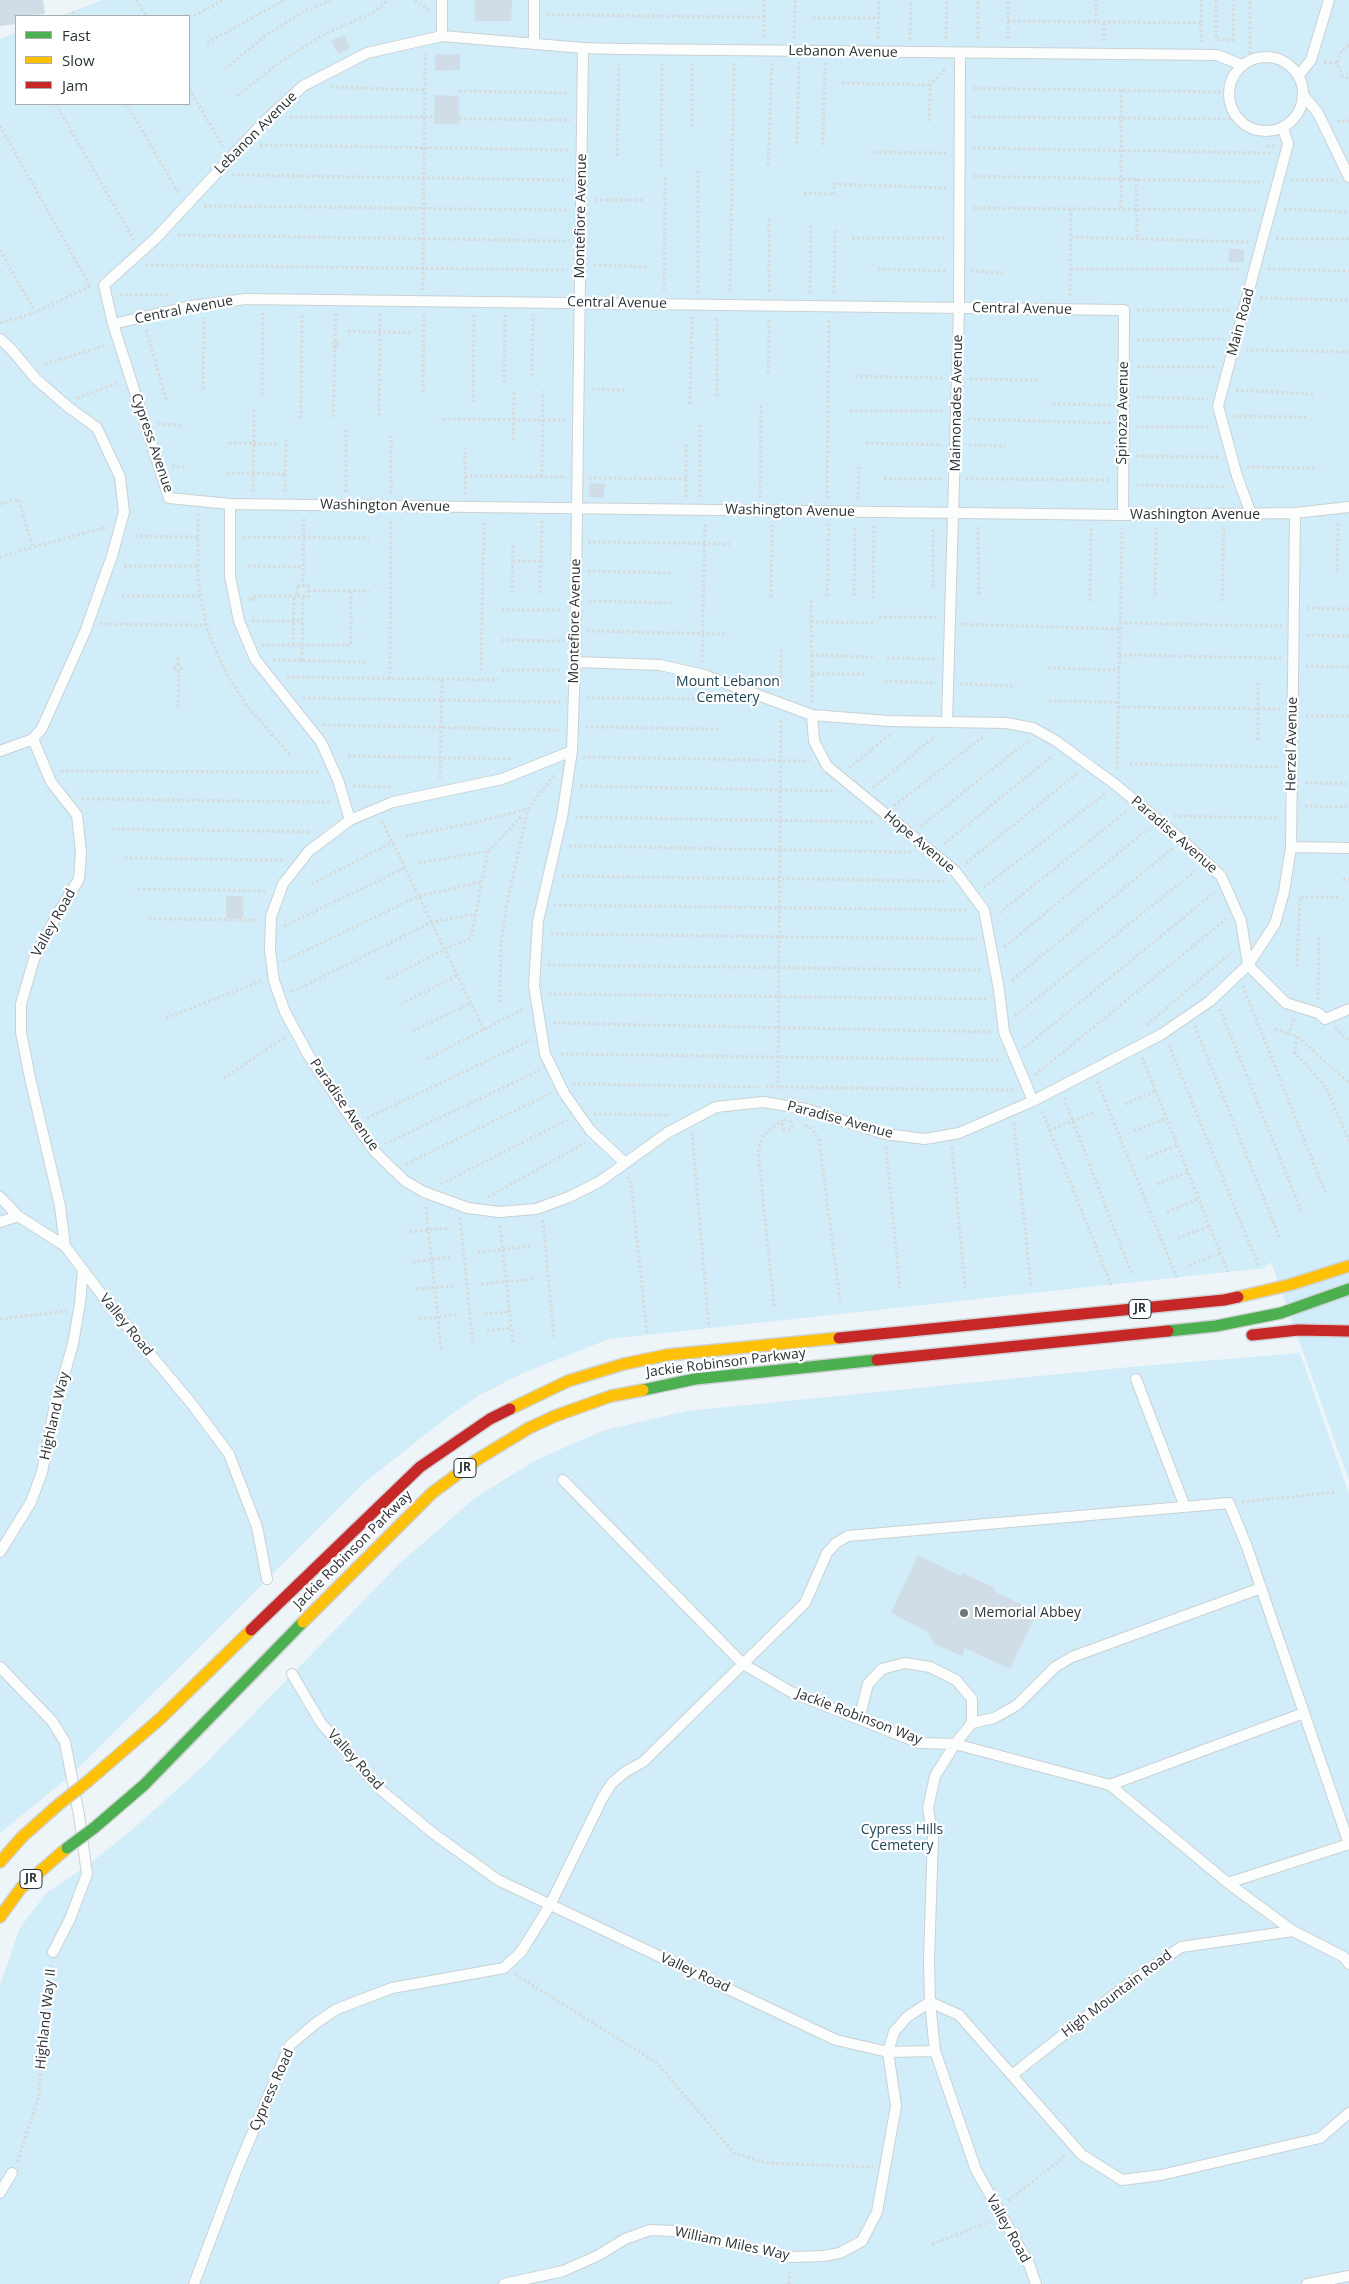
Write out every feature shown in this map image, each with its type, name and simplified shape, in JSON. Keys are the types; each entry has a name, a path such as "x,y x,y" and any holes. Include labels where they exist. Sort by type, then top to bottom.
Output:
{"highway":[{"name":"Jackie Robinson Parkway","path":"0,1862 22,1837 161,1718 398,1487 420,1468 490,1419 568,1382 624,1364 677,1354 1224,1300 1289,1285 1349,1266"},
{"name":"Jackie Robinson Parkway","path":"0,1916 21,1888 144,1785 382,1541 432,1493 478,1458 529,1428 555,1416 611,1396 666,1383 1216,1326 1273,1315 1349,1289"},
{"path":"1150,1333 1233,1335 1298,1330 1349,1331"}],"lane":[{"path":"442,0 442,36"},
{"path":"534,0 534,42"},
{"path":"1299,75 1311,60 1329,0"},
{"name":"Lebanon Avenue","path":"104,284 160,234 270,116 303,86 366,53 442,36 534,42 583,48 960,54 1217,55 1246,63"},
{"name":"Montefiore Avenue","path":"583,48 574,700 571,754 562,817 537,933 535,965 536,998 545,1054 550,1066 579,1114 597,1137 623,1164"},
{"name":"Maimonades Avenue","path":"949,722 959,308 960,54"},
{"path":"1266,56 1279,58 1290,65 1299,75 1303,85 1304,96 1298,115 1283,128 1259,131 1248,127 1238,119 1232,109 1229,92 1234,74 1246,63 1266,56"},
{"path":"1304,96 1318,113 1345,179"},
{"name":"Main Road","path":"1251,514 1234,466 1218,406 1247,298 1251,269 1266,210 1274,181 1288,144 1283,128"},
{"name":"Cypress Avenue","path":"104,284 113,324 169,498 230,504"},
{"name":"Central Avenue","path":"113,324 204,305 246,299 1124,310"},
{"name":"Spinoza Avenue","path":"1123,515 1124,310"},
{"path":"0,339 12,349 36,378 67,406 97,428 120,477 124,512 112,556 86,632 42,728 33,738 0,752"},
{"path":"230,504 230,576 239,621 255,659 320,742 340,786 350,820"},
{"name":"Washington Avenue","path":"230,504 1092,515 1295,513 1349,507"},
{"name":"Herzel Avenue","path":"1248,965 1275,924 1284,892 1291,847 1295,513"},
{"name":"Paradise Avenue","path":"571,754 502,779 439,794 393,802 350,820 309,851 284,884 270,920 273,972 280,998 285,1012 309,1056 374,1149 405,1181 424,1192 463,1207 499,1212 542,1207 584,1190 667,1133 716,1107 763,1102 806,1109 885,1134 925,1139 959,1133 1060,1088 1164,1033 1215,997 1248,965 1240,921 1221,876 1183,841 1116,785 1063,746 1033,728 1000,723 812,716 702,675 660,665 575,666"},
{"name":"Hope Avenue","path":"812,716 814,741 825,761 838,776 956,872 984,910 1000,995 1004,1029 1026,1087 1035,1100"},
{"name":"Valley Road","path":"33,738 50,782 77,815 81,853 79,879 57,915 34,959 21,1004 21,1032 60,1206 65,1246 111,1307 191,1403 229,1454 257,1527 267,1579"},
{"path":"1291,847 1349,848"},
{"path":"1248,965 1286,1003 1318,1013 1325,1019 1349,1009"},
{"path":"0,1197 18,1216 65,1246"},
{"path":"0,1222 18,1216"},
{"name":"Highland Way","path":"0,1552 31,1502 42,1472 54,1410 73,1344 83,1270"},
{"path":"1136,1379 1185,1507"},
{"name":"Jackie Robinson Way","path":"563,1480 743,1664 791,1692 919,1743 955,1744 1110,1785 1228,1883 1293,1931 1344,1957 1349,1964"},
{"path":"504,1968 521,1952 550,1905 603,1797 612,1783 624,1772 643,1762 805,1602 827,1554 836,1543 848,1536 1229,1503 1261,1588 1349,1844 1228,1883"},
{"path":"935,2051 930,2002 929,1960 932,1930 933,1838 928,1808 935,1776 955,1744 972,1723 994,1718 1016,1705 1055,1668 1072,1656 1261,1588"},
{"path":"859,1719 868,1684 882,1669 905,1663 930,1667 956,1680 972,1699 972,1723"},
{"name":"Highland Way II","path":"0,1667 52,1721 65,1742 79,1815 87,1874 70,1919 53,1952"},
{"name":"Valley Road","path":"292,1674 321,1723 381,1790 434,1834 498,1880 836,2040 888,2052 935,2051 976,2170 1029,2264 1036,2284"},
{"path":"1110,1785 1304,1714"},
{"name":"High Mountain Road","path":"1012,2075 1128,1984 1181,1947 1293,1931"},
{"name":"Cypress Road","path":"194,2284 236,2172 290,2045 316,2023 337,2009 392,1988 504,1968"},
{"path":"888,2052 894,2032 907,2017 930,2002"},
{"path":"930,2002 959,2015 1082,2155 1122,2180 1161,2175 1320,2138 1349,2113"},
{"name":"William Miles Way","path":"504,2284 563,2271 597,2256 625,2239 650,2230 673,2230 791,2257 823,2256 840,2253 862,2241 870,2229 877,2212 896,2106 888,2052"},
{"path":"0,2192 12,2173"},
{"path":"1307,2284 1349,2276"}],"path":[{"path":"136,0 145,15"},
{"path":"194,16 223,0"},
{"path":"207,43 284,0"},
{"path":"225,69 265,36 303,12 331,0"},
{"path":"237,96 282,60 325,34 374,12 388,0"},
{"path":"415,0 422,5"},
{"path":"764,0 768,51 768,165"},
{"path":"795,0 797,51 796,144"},
{"path":"878,52 879,0"},
{"path":"910,53 911,0"},
{"path":"946,53 947,0"},
{"path":"978,0 978,54"},
{"path":"1007,54 1008,0"},
{"path":"1096,0 1096,21"},
{"path":"1201,0 1201,55"},
{"path":"1216,0 1216,40 1233,40 1234,0"},
{"path":"1246,63 1250,0"},
{"path":"72,11 74,15"},
{"path":"534,14 764,17"},
{"path":"813,18 878,18"},
{"path":"1008,21 1201,23"},
{"path":"1104,21 1104,54"},
{"path":"423,392 425,40"},
{"path":"1349,45 1342,50 1337,63 1342,75 1349,79"},
{"path":"617,156 620,49"},
{"path":"661,166 662,49"},
{"path":"692,50 692,126"},
{"path":"729,304 735,50"},
{"path":"823,145 825,51"},
{"path":"929,121 930,85 960,54"},
{"path":"842,83 930,85"},
{"path":"303,86 425,90"},
{"path":"960,88 1229,92"},
{"path":"190,90 230,158"},
{"path":"1121,90 1121,209"},
{"path":"459,91 582,93"},
{"path":"57,105 141,252"},
{"path":"128,105 186,206 581,210"},
{"path":"270,116 434,117"},
{"path":"960,117 1238,119"},
{"path":"459,119 582,121"},
{"path":"0,126 90,286"},
{"path":"243,145 582,151"},
{"path":"874,152 1121,150 1276,154"},
{"path":"690,404 695,304 698,168"},
{"path":"215,174 582,180"},
{"path":"960,176 1274,181 1345,179"},
{"path":"663,304 665,177"},
{"path":"1136,179 1137,239"},
{"path":"804,193 834,194 834,184 960,188"},
{"path":"581,200 643,200"},
{"path":"960,208 1349,212"},
{"path":"1070,310 1071,209"},
{"path":"768,373 769,218"},
{"path":"810,224 810,306"},
{"path":"827,596 831,306 835,230"},
{"path":"160,234 581,241"},
{"path":"1071,237 1258,240 1349,239"},
{"path":"852,238 959,238"},
{"path":"0,250 35,312"},
{"path":"127,265 423,268 647,267"},
{"path":"878,269 1003,273"},
{"path":"1071,269 1349,271"},
{"path":"0,323 35,312 90,286 104,284"},
{"path":"1247,298 1349,300"},
{"path":"262,395 265,300"},
{"path":"301,418 303,300"},
{"path":"334,416 335,347 333,347 333,341 335,341 336,300"},
{"path":"379,416 380,301"},
{"path":"473,402 474,301"},
{"path":"504,382 505,302"},
{"path":"532,376 533,302"},
{"path":"717,396 718,304"},
{"path":"203,389 204,305"},
{"path":"1124,310 1237,310"},
{"path":"142,318 167,402"},
{"path":"348,331 412,333"},
{"path":"1124,340 1229,339"},
{"path":"45,364 119,341"},
{"path":"1233,350 1349,352"},
{"path":"1124,367 1222,367"},
{"path":"76,398 130,378"},
{"path":"579,388 626,390"},
{"path":"513,440 514,389"},
{"path":"542,477 543,390"},
{"path":"1223,390 1313,394"},
{"path":"1053,404 1213,400"},
{"path":"760,511 762,405"},
{"path":"253,504 254,410"},
{"path":"850,411 1123,425 1211,427"},
{"path":"1221,416 1308,417"},
{"path":"443,419 578,420"},
{"path":"145,423 180,425"},
{"path":"700,425 704,544 702,675"},
{"path":"345,505 346,427"},
{"path":"390,679 391,436"},
{"path":"285,504 286,440"},
{"path":"686,442 686,510"},
{"path":"229,443 279,444"},
{"path":"866,443 1005,446"},
{"path":"465,448 465,507"},
{"path":"1123,456 1222,458"},
{"path":"1234,466 1317,468"},
{"path":"854,596 859,467"},
{"path":"227,473 285,474"},
{"path":"884,479 956,479 1230,487"},
{"path":"0,504 18,499 33,548"},
{"path":"197,501 197,566 200,596 206,625 214,649 229,678 248,706 291,756"},
{"path":"303,586 304,505"},
{"path":"481,670 484,507"},
{"path":"540,593 542,508"},
{"path":"1337,571 1338,509"},
{"path":"771,598 772,511"},
{"path":"873,598 874,512"},
{"path":"932,587 933,514"},
{"path":"978,514 979,595"},
{"path":"1222,600 1224,514"},
{"path":"1090,601 1092,515"},
{"path":"973,896 1116,785 1123,515"},
{"path":"1155,595 1156,515"},
{"path":"0,557 121,523"},
{"path":"135,536 198,537"},
{"path":"230,537 370,538"},
{"path":"512,593 513,542"},
{"path":"576,542 730,544"},
{"path":"513,561 541,561"},
{"path":"124,566 197,566"},
{"path":"248,566 303,567"},
{"path":"576,571 672,573"},
{"path":"235,599 253,600 253,596 295,596 308,597 308,586 297,586 295,596 294,645"},
{"path":"308,590 369,591"},
{"path":"249,644 351,645 352,591"},
{"path":"122,596 200,596"},
{"path":"302,660 303,597"},
{"path":"811,600 812,716"},
{"path":"502,610 672,602"},
{"path":"1294,607 1349,609"},
{"path":"879,617 1120,629"},
{"path":"239,621 302,621"},
{"path":"811,622 874,623"},
{"path":"1120,623 1294,630 1349,636"},
{"path":"97,624 206,625"},
{"path":"502,640 575,636 726,634"},
{"path":"781,650 778,1087 783,1105 792,1122 792,1127 788,1130 783,1127 783,1105"},
{"path":"178,654 178,665 182,669 179,672 178,707"},
{"path":"812,655 873,657"},
{"path":"1119,655 1293,662 1349,667"},
{"path":"887,658 950,660"},
{"path":"255,659 368,662"},
{"path":"502,670 575,666"},
{"path":"1048,668 1119,670"},
{"path":"812,674 867,674"},
{"path":"269,677 499,680"},
{"path":"439,794 442,679"},
{"path":"1258,681 1258,740"},
{"path":"284,697 441,700 731,700"},
{"path":"1050,701 1118,702"},
{"path":"1118,707 1258,708 1293,713 1349,716"},
{"path":"838,776 908,721"},
{"path":"566,786 781,790 860,794 949,722"},
{"path":"884,813 1000,723"},
{"path":"306,724 721,729"},
{"path":"910,834 1040,732"},
{"path":"556,846 934,853 1063,746"},
{"path":"571,754 825,761"},
{"path":"348,756 514,758"},
{"path":"1130,764 1292,768"},
{"path":"956,872 1088,765"},
{"path":"53,771 334,772"},
{"path":"387,978 471,938 488,851 524,816 550,782"},
{"path":"1292,783 1349,784"},
{"path":"340,786 396,787"},
{"path":"82,799 345,802"},
{"path":"986,922 1137,803"},
{"path":"1292,806 1349,806"},
{"path":"376,809 484,1030"},
{"path":"406,836 477,822 528,809"},
{"path":"500,1002 502,935 524,816 520,810"},
{"path":"562,817 895,822"},
{"path":"992,956 1156,818 1291,818"},
{"path":"112,829 333,833"},
{"path":"427,1059 484,1030 536,998 1000,995 1183,841"},
{"path":"312,884 392,842"},
{"path":"419,862 488,851"},
{"path":"125,858 302,860"},
{"path":"540,1023 779,1029 1004,1029 1206,862"},
{"path":"270,933 405,868"},
{"path":"548,876 963,881"},
{"path":"1342,879 1349,879"},
{"path":"166,1018 273,972 419,896 482,882"},
{"path":"545,1054 1014,1058 1224,884"},
{"path":"138,889 281,891"},
{"path":"1298,966 1300,897 1339,897"},
{"path":"542,905 984,910"},
{"path":"394,1170 561,1086 1026,1087 1236,910"},
{"path":"280,998 432,922 476,914"},
{"path":"149,919 270,920"},
{"path":"537,933 989,940"},
{"path":"1318,1013 1319,935"},
{"path":"1144,1027 1244,942"},
{"path":"535,965 994,970"},
{"path":"1239,974 1324,1192"},
{"path":"401,1004 458,975"},
{"path":"1215,997 1302,1213"},
{"path":"413,1031 471,1003"},
{"path":"1289,1034 1298,1007"},
{"path":"1190,1015 1280,1239"},
{"path":"1275,1029 1298,1037 1349,1083"},
{"path":"224,1078 295,1030"},
{"path":"1164,1033 1258,1265"},
{"path":"355,1124 542,1035"},
{"path":"1298,1037 1294,1052 1326,1087 1349,1141"},
{"path":"1138,1047 1228,1272"},
{"path":"374,1149 550,1066"},
{"path":"1093,1071 1177,1278"},
{"path":"1060,1088 1132,1275"},
{"path":"1125,1104 1156,1091"},
{"path":"1035,1100 1049,1130 1111,1285"},
{"path":"1013,1110 1031,1286"},
{"path":"1049,1130 1094,1113"},
{"path":"441,1349 430,1230 424,1192 579,1114 673,1115"},
{"path":"1134,1132 1166,1118"},
{"path":"774,1306 758,1151 762,1138 771,1128 788,1119 797,1123"},
{"path":"691,1120 709,1328"},
{"path":"802,1123 812,1128 819,1140 840,1300"},
{"path":"885,1134 900,1291"},
{"path":"951,1134 965,1288"},
{"path":"473,1343 463,1207 597,1137"},
{"path":"1146,1158 1177,1145"},
{"path":"623,1164 631,1183 647,1333"},
{"path":"1156,1184 1188,1172"},
{"path":"1168,1212 1199,1199"},
{"path":"542,1207 554,1339"},
{"path":"499,1212 513,1343"},
{"path":"1178,1238 1210,1226"},
{"path":"410,1232 451,1228"},
{"path":"478,1252 530,1246"},
{"path":"1189,1265 1220,1253"},
{"path":"413,1262 452,1258"},
{"path":"481,1284 533,1279"},
{"path":"416,1290 454,1286"},
{"path":"0,1319 78,1310"},
{"path":"485,1314 510,1312"},
{"path":"418,1320 457,1315"},
{"path":"487,1331 512,1328"},
{"path":"1229,1503 1336,1492"},
{"name":"Highland Way II","path":"12,2173 40,2096 44,2004 53,1952"},
{"path":"504,1968 540,1988 657,2063 734,2153 766,2163 885,2168"},
{"path":"932,2244 1000,2213 1076,2148"}],"green space":[{"name":"Mount Lebanon Cemetery","path":"103,0 1349,0 1349,1481 1271,1262 1264,1268 609,1339 523,1373 478,1396 445,1419 364,1483 69,1777 0,1833 0,39 15,33 15,105 190,105 190,15 63,15"},
{"name":"Cypress Hills Cemetery","path":"1300,1353 1349,1494 1349,2284 0,2284 0,1985 20,1928 46,1893 84,1868 133,1829 201,1768 400,1563 475,1498 536,1460 605,1430 687,1411 1130,1367"}],"building":[{"path":"0,0 43,0 45,14 15,15 15,24 0,26"},
{"path":"475,0 512,0 511,21 475,21"},
{"path":"344,35 350,48 338,54 331,41"},
{"path":"435,54 460,54 460,70 435,71"},
{"path":"435,95 459,96 459,124 434,124"},
{"path":"1229,249 1244,249 1244,262 1229,262"},
{"path":"589,483 605,484 603,498 589,497"},
{"path":"226,896 243,896 243,919 226,919"},
{"name":"Memorial Abbey","path":"918,1555 961,1576 962,1573 995,1588 994,1591 1037,1612 1010,1669 965,1648 962,1656 934,1644 927,1631 891,1613"}],"traffic: fast":[{"path":"1168,1331 1216,1326 1281,1313 1349,1289"},
{"path":"643,1390 695,1379 877,1360"},
{"path":"94,1828 144,1785 303,1622"},
{"path":"67,1848 94,1828"}],"traffic: slow":[{"path":"1238,1297 1289,1285 1349,1266"},
{"path":"510,1409 568,1381 624,1364 667,1355 839,1338"},
{"path":"303,1622 432,1493 478,1459 529,1428 555,1416 611,1396 643,1390"},
{"path":"87,1782 161,1718 251,1630"},
{"path":"58,1805 87,1782"},
{"path":"0,1862 22,1837 58,1805"},
{"path":"0,1917 21,1888 67,1848"}],"traffic: jam":[{"path":"839,1338 1224,1300 1238,1297"},
{"path":"1252,1335 1298,1330 1349,1331"},
{"path":"877,1360 1168,1331"},
{"path":"251,1630 420,1467 490,1419 510,1409"}],"place":[{"name":"Memorial Abbey","path":"964,1613"}]}
